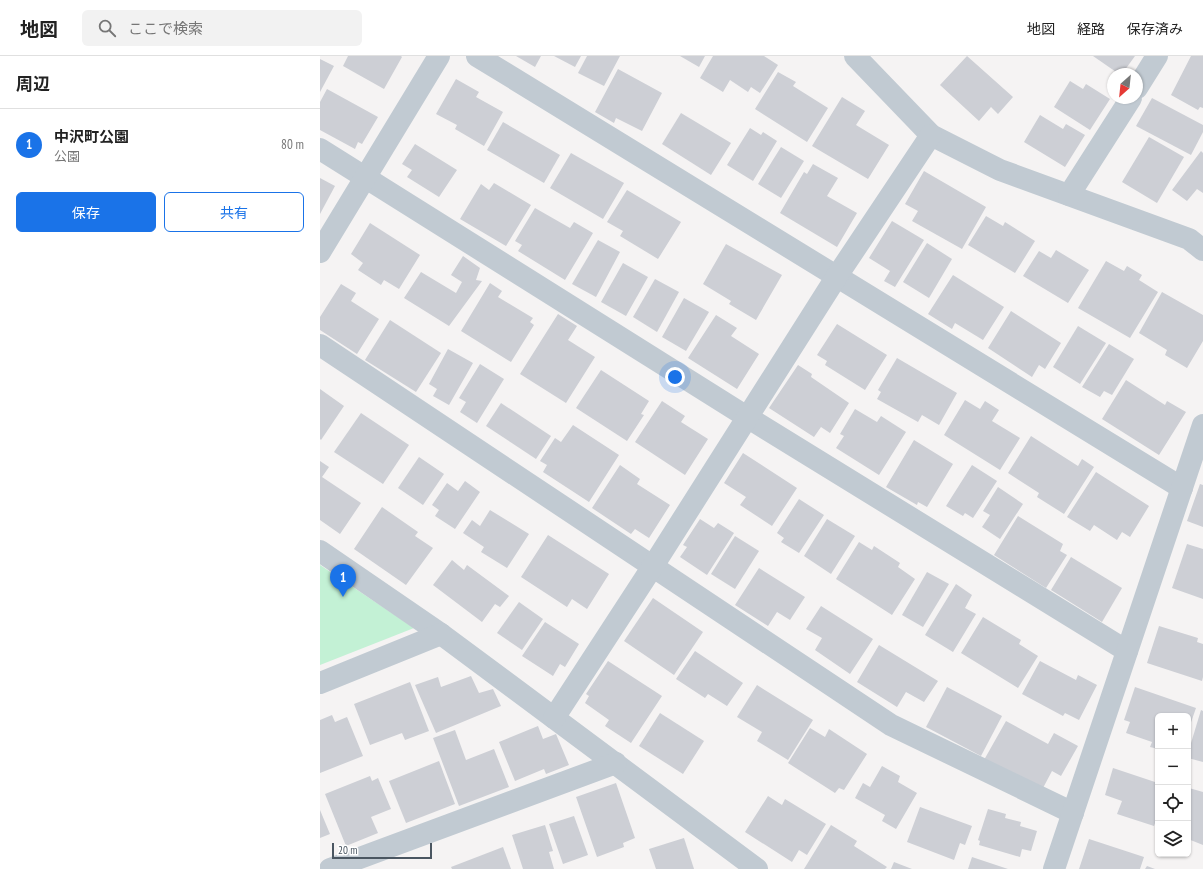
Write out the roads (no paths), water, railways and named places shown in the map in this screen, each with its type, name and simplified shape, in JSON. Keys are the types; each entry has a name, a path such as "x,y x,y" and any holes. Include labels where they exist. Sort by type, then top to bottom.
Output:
{"street":[{"path":"320,252 439,56"},
{"path":"477,56 1182,488"},
{"path":"856,56 931,135 1000,170 1189,239 1203,250"},
{"path":"1143,78 1157,56"},
{"path":"1069,195 1127,104"},
{"path":"554,718 653,566 837,276 931,135"},
{"path":"320,149 747,417 1127,651"},
{"path":"320,345 891,725 1073,813"},
{"path":"1054,869 1203,425"},
{"path":"320,550 441,634 757,869"},
{"path":"320,683 441,634"},
{"path":"330,869 616,763"}],"place":[{"name":"中沢町公園","path":"343,597"}]}
